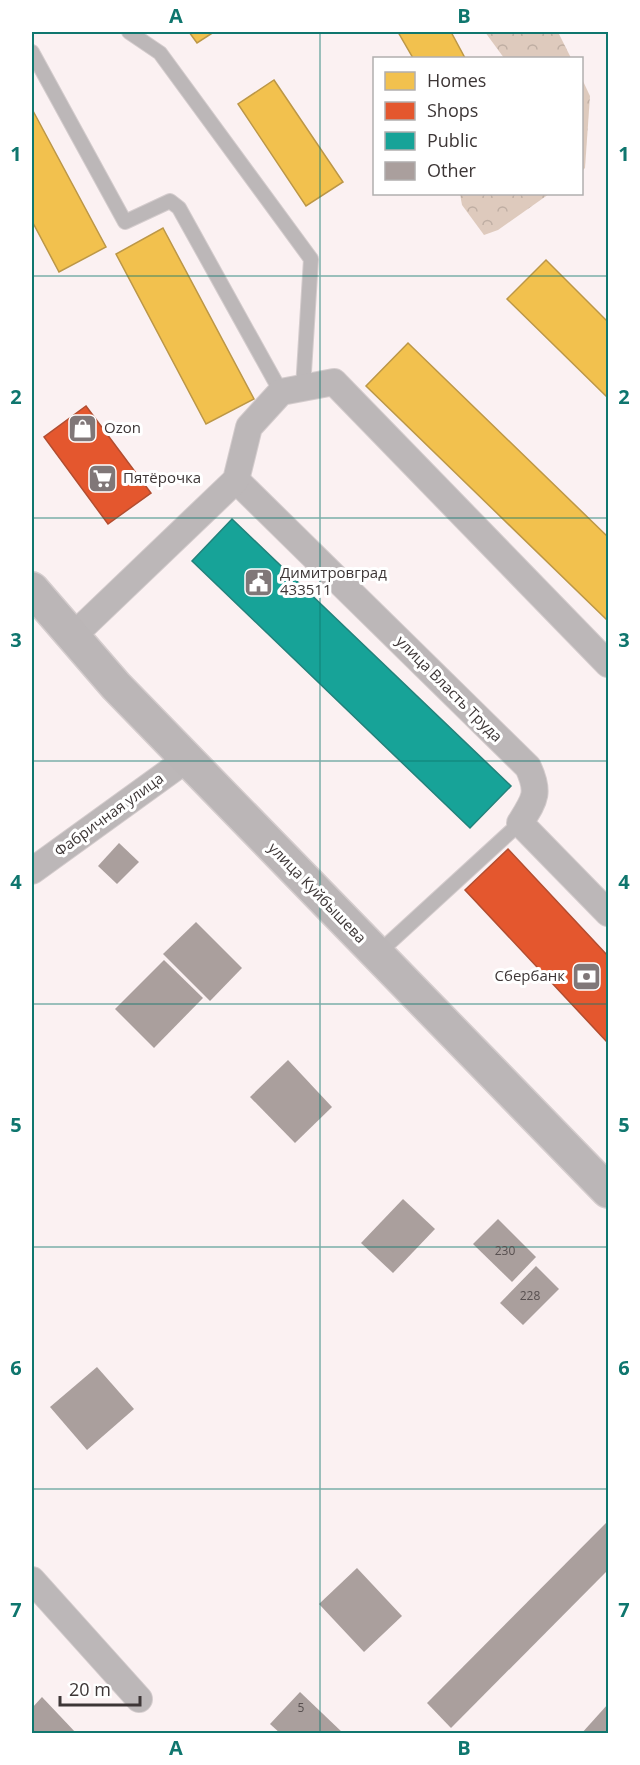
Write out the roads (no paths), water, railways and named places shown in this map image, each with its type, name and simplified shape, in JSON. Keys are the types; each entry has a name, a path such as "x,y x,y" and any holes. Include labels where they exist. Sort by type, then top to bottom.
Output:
{"main road":[{"name":"улица Куйбышева","path":"32,589 116,686 376,954 606,1183"}],"street":[{"path":"73,636 236,480 249,427 292,390 334,382 609,664"},
{"name":"улица Власть Труда","path":"236,480 528,767 536,786 531,806 520,823"},
{"name":"Фабричная улица","path":"32,871 187,759"},
{"path":"520,823 609,913"},
{"path":"32,1580 139,1699"}],"lane":[{"path":"129,32 160,53 311,259 292,390"},
{"path":"32,52 125,222 170,201 179,208 292,390"},
{"path":"376,954 520,823"}],"place":[{"name":"Ozon","path":"83,428"},
{"name":"Пятёрочка","path":"102,478"},
{"name":"Димитровград 433511","path":"259,582"},
{"name":"Сбербанк","path":"586,976"}]}
